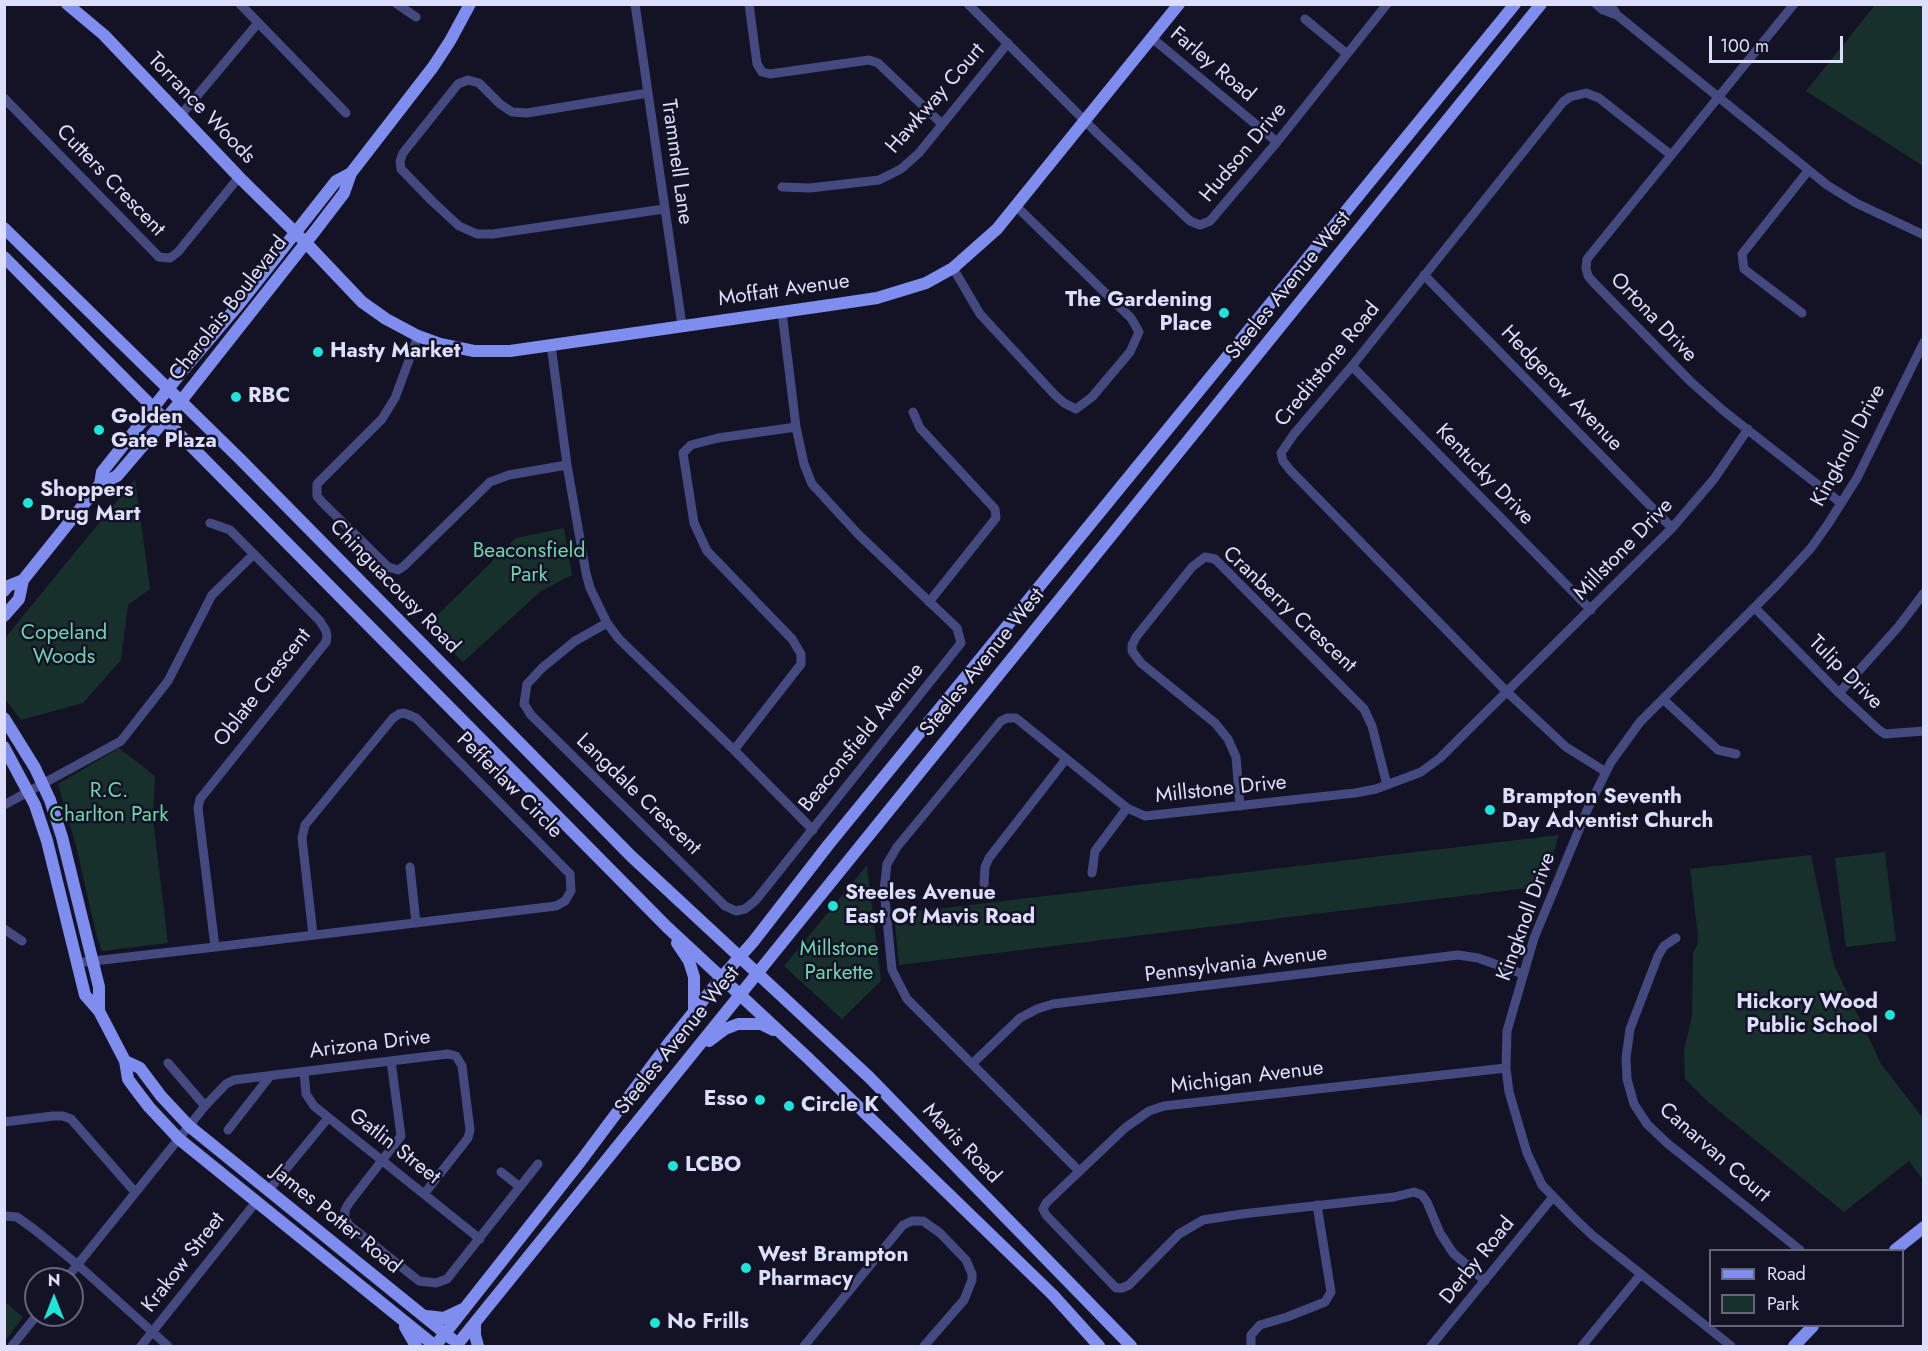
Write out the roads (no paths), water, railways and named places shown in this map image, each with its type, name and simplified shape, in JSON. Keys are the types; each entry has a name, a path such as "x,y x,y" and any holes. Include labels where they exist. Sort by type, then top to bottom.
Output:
{"main road":[{"name":"Torrance Woods","path":"67,4 104,35 239,177 306,243"},
{"name":"Charolais Boulevard","path":"4,616 19,599 23,580 100,484 117,476 165,420 306,243 344,193 351,173 433,67 470,4"},
{"name":"Moffatt Avenue","path":"306,243 362,302 386,320 440,344 474,351 510,351 877,298 926,283 953,268 991,234 1179,4"},
{"name":"Steeles Avenue West","path":"435,1346 721,978 1515,4"},
{"name":"Steeles Avenue West","path":"458,1346 1541,4"},
{"name":"Charolais Boulevard","path":"100,484 102,472 240,303 294,232 336,180 351,173"},
{"name":"Chinguacousy Road","path":"4,228 242,460 631,856 757,974"},
{"path":"4,257 667,927 721,978"},
{"name":"Charolais Boulevard","path":"4,591 8,586 23,580"},
{"name":"James Potter Road","path":"4,718 19,740 43,785 62,837 99,987 99,1011"},
{"name":"James Potter Road","path":"4,747 29,792 48,847 85,995 99,1011 125,1061 128,1079 178,1139 435,1346"},
{"path":"667,927 689,961 695,984 694,1012"},
{"name":"Mavis Road","path":"757,974 868,1077 1131,1347"},
{"name":"Mavis Road","path":"721,978 1053,1295 1099,1347"},
{"path":"694,1052 726,1029 738,1024 761,1024 783,1035"},
{"name":"James Potter Road","path":"125,1061 140,1068 161,1096 189,1126 446,1333 458,1346"},
{"path":"1897,1249 1923,1227"},
{"path":"1053,1295 1068,1281"},
{"path":"417,1311 429,1317 444,1318 454,1315 471,1301"},
{"path":"402,1320 416,1347"},
{"path":"475,1323 478,1347"},
{"path":"1794,1347 1812,1327"}],"street":[{"path":"240,4 346,113"},
{"path":"397,4 416,17"},
{"name":"Trammell Lane","path":"635,4 682,325"},
{"path":"749,4 757,64 762,72 770,75 869,60 878,63 942,124"},
{"path":"968,4 1085,120"},
{"name":"Hudson Drive","path":"1085,120 1190,221 1200,225 1210,221 1277,142 1387,4"},
{"path":"1596,4 1603,10 1617,15"},
{"path":"1610,4 1617,15 1808,171 1856,203 1923,235"},
{"name":"Ortona Drive","path":"1794,4 1587,259 1586,268 1588,276 1595,284 1690,382 1841,503"},
{"path":"1305,18 1347,54"},
{"path":"181,115 258,23"},
{"name":"Farley Road","path":"1152,38 1277,142"},
{"name":"Hawkway Court","path":"782,187 810,188 879,180 901,169 919,153 1008,43"},
{"path":"648,93 527,112 512,112 500,104 479,83 468,80 458,84 403,153 400,161 401,169 459,226 477,234 493,234 664,209"},
{"name":"Creditstone Road","path":"1606,772 1566,747 1507,692 1283,461 1281,453 1563,102 1570,97 1586,93 1599,98 1671,155"},
{"name":"Cutters Crescent","path":"4,98 159,257 170,258 178,252 239,177"},
{"path":"1802,313 1744,269 1742,254 1808,171"},
{"path":"953,268 980,314 1054,394 1064,403 1077,409 1092,397 1130,352 1139,332 1131,318 1016,206"},
{"name":"Hedgerow Avenue","path":"1424,275 1672,528"},
{"name":"Beaconsfield Avenue","path":"551,345 567,465 590,588 607,623 619,639 813,830 961,643 957,628 858,534 812,484 804,464 796,427 782,312"},
{"path":"418,336 395,398 382,419 317,484 317,496 322,502 388,567 398,570 404,566 490,482 509,475 567,465"},
{"name":"Kingknoll Drive","path":"1731,1347 1592,1235 1542,1185 1527,1153 1509,1092 1506,1068 1507,1031 1534,938 1588,808 1606,772 1640,722 1755,608 1811,548 1857,478 1923,342"},
{"name":"Kentucky Drive","path":"1352,366 1591,610"},
{"path":"913,412 920,428 995,508 996,518 928,602"},
{"path":"734,750 801,664 801,654 792,639 706,551 694,523 683,453 691,445 718,438 796,427"},
{"name":"Millstone Drive","path":"1079,1171 907,999 892,970 884,890 887,864 897,847 1001,721 1016,718 1127,808 1145,816 1355,793 1387,785 1421,772 1440,758 1672,528 1714,479 1749,429"},
{"path":"4,805 121,741 168,681 212,595 254,554 230,530 210,523"},
{"name":"Oblate Crescent","path":"215,947 198,808 200,799 326,642 327,636 320,621 254,554"},
{"name":"Cranberry Crescent","path":"1240,806 1236,758 1228,739 1215,723 1141,663 1132,651 1136,637 1192,567 1205,557 1215,559 1364,709 1372,726 1387,785"},
{"path":"1839,693 1899,626 1923,593"},
{"name":"Tulip Drive","path":"1755,608 1873,726 1885,734 1923,731"},
{"name":"Langdale Crescent","path":"607,623 574,641 527,684 524,704 531,715 725,906 736,911 745,909 756,900 813,830"},
{"path":"1664,700 1718,750 1736,754"},
{"name":"Pefferlaw Circle","path":"76,963 215,947 556,906 565,901 571,891 572,883 570,874 416,718 405,713 393,718 305,825 302,838 313,935"},
{"path":"984,884 985,867 989,858 1066,759"},
{"path":"1092,873 1095,851 1127,808"},
{"path":"410,867 416,923"},
{"path":"4,929 22,941"},
{"name":"Canarvan Court","path":"1676,938 1664,946 1658,956 1630,1029 1626,1058 1627,1079 1634,1104 1647,1124 1667,1143 1798,1249"},
{"name":"Pennsylvania Avenue","path":"972,1064 1020,1018 1053,1004 1458,956 1478,958 1523,974"},
{"name":"Arizona Drive","path":"189,1126 226,1084 234,1080 448,1054 456,1056 462,1066 470,1130 468,1138 424,1194"},
{"path":"392,1061 400,1136 345,1210 345,1218 357,1232 419,1281 428,1284 443,1282 447,1279 538,1164"},
{"path":"168,1063 205,1106"},
{"name":"Michigan Avenue","path":"1485,1281 1448,1246 1428,1202 1422,1195 1414,1192 1394,1197 1203,1220 1179,1234 1129,1285 1116,1288 1046,1215 1043,1209 1046,1203 1079,1171 1137,1119 1149,1111 1169,1104 1184,1105 1506,1068"},
{"name":"Gatlin Street","path":"304,1072 306,1094 309,1100 328,1118 480,1239"},
{"path":"228,1130 270,1076"},
{"path":"4,1122 54,1116 71,1119 135,1192"},
{"path":"268,1191 328,1118"},
{"path":"78,1265 189,1126"},
{"path":"501,1172 520,1187"},
{"name":"Derby Road","path":"1431,1347 1553,1197"},
{"name":"Krakow Street","path":"141,1347 256,1202"},
{"path":"1251,1347 1251,1335 1260,1324 1287,1317 1325,1302 1331,1292 1317,1206"},
{"path":"4,1216 17,1217 78,1265 168,1347"},
{"path":"804,1347 903,1225 912,1221 923,1221 940,1233 966,1260 972,1274 972,1280 964,1299 924,1347"},
{"path":"1582,1347 1641,1274"},
{"path":"12,1347 28,1327"}],"place":[{"name":"The Gardening Place","path":"1224,313"},
{"name":"Hasty Market","path":"318,352"},
{"name":"RBC","path":"236,397"},
{"name":"Golden Gate Plaza","path":"99,430"},
{"name":"Shoppers Drug Mart","path":"28,503"},
{"name":"Brampton Seventh Day Adventist Church","path":"1490,810"},
{"name":"Steeles Avenue East Of Mavis Road","path":"833,906"},
{"name":"Hickory Wood Public School","path":"1890,1015"},
{"name":"Esso","path":"760,1100"},
{"name":"Circle K","path":"789,1106"},
{"name":"LCBO","path":"673,1166"},
{"name":"West Brampton Pharmacy","path":"746,1268"},
{"name":"No Frills","path":"655,1323"}],"park label":[{"name":"Beaconsfield Park","path":"529,564"},
{"name":"Copeland Woods","path":"64,646"},
{"name":"R.C. Charlton Park","path":"109,804"},
{"name":"Millstone Parkette","path":"839,962"}]}
